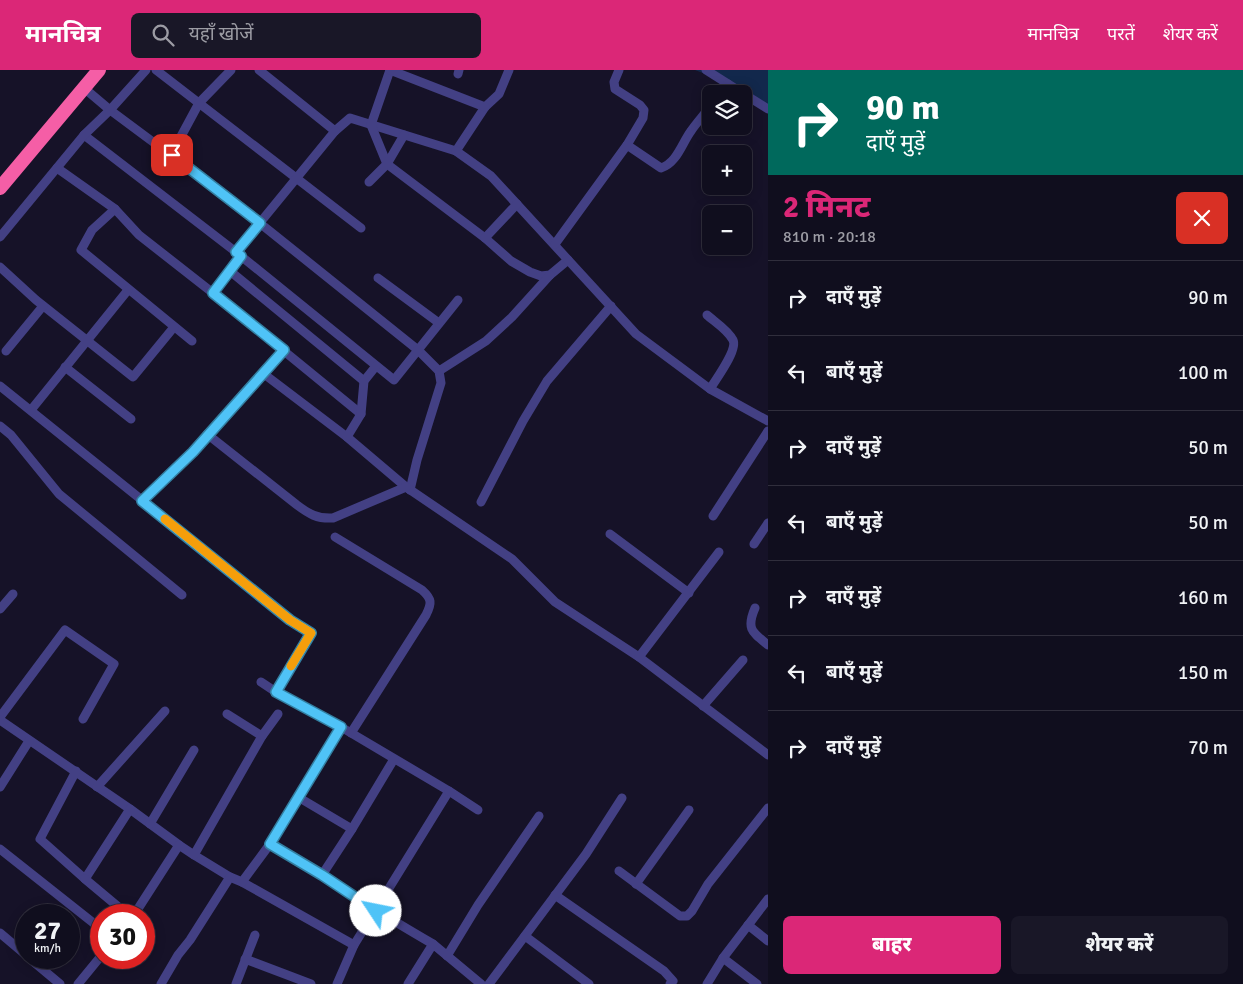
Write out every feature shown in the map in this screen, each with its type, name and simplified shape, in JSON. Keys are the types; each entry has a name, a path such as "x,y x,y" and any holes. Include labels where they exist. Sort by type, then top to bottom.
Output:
{"highway":[{"path":"0,188 88,92 99,70"}],"street":[{"path":"0,237 84,135 146,70"},
{"path":"156,70 361,228"},
{"path":"172,155 199,103 231,70"},
{"path":"258,70 334,131"},
{"path":"485,108 390,70 371,125 388,164 512,261 530,272 541,276 550,275"},
{"path":"456,151 485,108 498,94 509,70"},
{"path":"555,244 627,145 643,118 644,110 640,105 615,89 614,82 619,70"},
{"path":"710,71 728,84"},
{"path":"88,92 260,223 418,350 439,371 441,383 408,489"},
{"path":"752,99 768,109"},
{"path":"627,145 662,168 668,166 702,117"},
{"path":"213,293 230,271 260,223 334,131 350,118 456,151 491,176 636,334 710,388 768,421"},
{"path":"84,135 239,254 394,380 458,300"},
{"path":"369,182 388,164 404,135"},
{"path":"57,168 115,210 139,235 361,414"},
{"path":"485,238 518,204"},
{"path":"115,210 92,230 81,250 192,341"},
{"path":"439,371 486,341 512,317 550,275 568,260"},
{"path":"0,267 43,306 133,377 174,327"},
{"path":"230,271 364,381"},
{"path":"378,278 439,323"},
{"path":"31,410 128,290"},
{"path":"6,351 43,306"},
{"path":"481,502 523,421 547,381 611,306"},
{"path":"707,315 729,334 734,342 734,350 710,388"},
{"path":"142,501 193,452 207,434 284,350"},
{"path":"347,437 361,414 364,381 376,366"},
{"path":"65,367 131,419"},
{"path":"264,374 347,437 408,489 512,560 555,602 639,657 768,755"},
{"path":"0,386 290,620 311,633 276,692"},
{"path":"0,426 11,435 59,494 182,595"},
{"path":"713,516 768,431"},
{"path":"207,434 297,505 311,515 321,519 333,518 408,489"},
{"path":"754,544 768,524"},
{"path":"610,534 689,593"},
{"path":"334,537 422,590 430,596 432,604 351,733"},
{"path":"639,657 719,552"},
{"path":"0,610 13,594"},
{"path":"755,608 750,619 750,628 768,645"},
{"path":"83,720 114,664 65,630 0,719 194,855 230,877 354,945"},
{"path":"703,706 744,660"},
{"path":"261,682 341,727 478,810"},
{"path":"98,787 164,710"},
{"path":"227,714 262,736"},
{"path":"194,855 262,736 278,714"},
{"path":"242,882 270,844 341,727"},
{"path":"0,787 29,741"},
{"path":"150,824 194,750"},
{"path":"322,875 394,759"},
{"path":"76,771 40,839 115,904"},
{"path":"337,984 354,945 449,791"},
{"path":"298,796 352,829"},
{"path":"489,984 586,854 622,798"},
{"path":"619,871 680,916 687,916 708,884 768,808"},
{"path":"85,879 130,809"},
{"path":"636,884 689,810"},
{"path":"447,956 478,905 539,816"},
{"path":"270,844 322,875 376,911 433,944 481,984"},
{"path":"141,904 179,845"},
{"path":"0,849 90,920"},
{"path":"161,984 230,877"},
{"path":"555,895 664,971 674,983"},
{"path":"707,984 723,958 768,899"},
{"path":"748,926 768,941"},
{"path":"0,933 5,942"},
{"path":"236,984 255,935"},
{"path":"525,936 589,984"},
{"path":"408,984 433,944"},
{"path":"723,958 757,984"},
{"path":"245,959 311,984"},
{"path":"43,969 60,984"},
{"path":"78,984 90,969"}],"water":[{"path":"695,70 768,70 768,110 752,103 752,85 721,85 713,77"}],"slow traffic":[{"path":"165,519 290,620 311,633 291,666"}],"route":[{"path":"172,155 260,223 236,252 241,256 213,293 284,350 207,434 193,452 142,501 290,620 311,633 276,692 341,727 270,844 322,875 376,911"}]}
